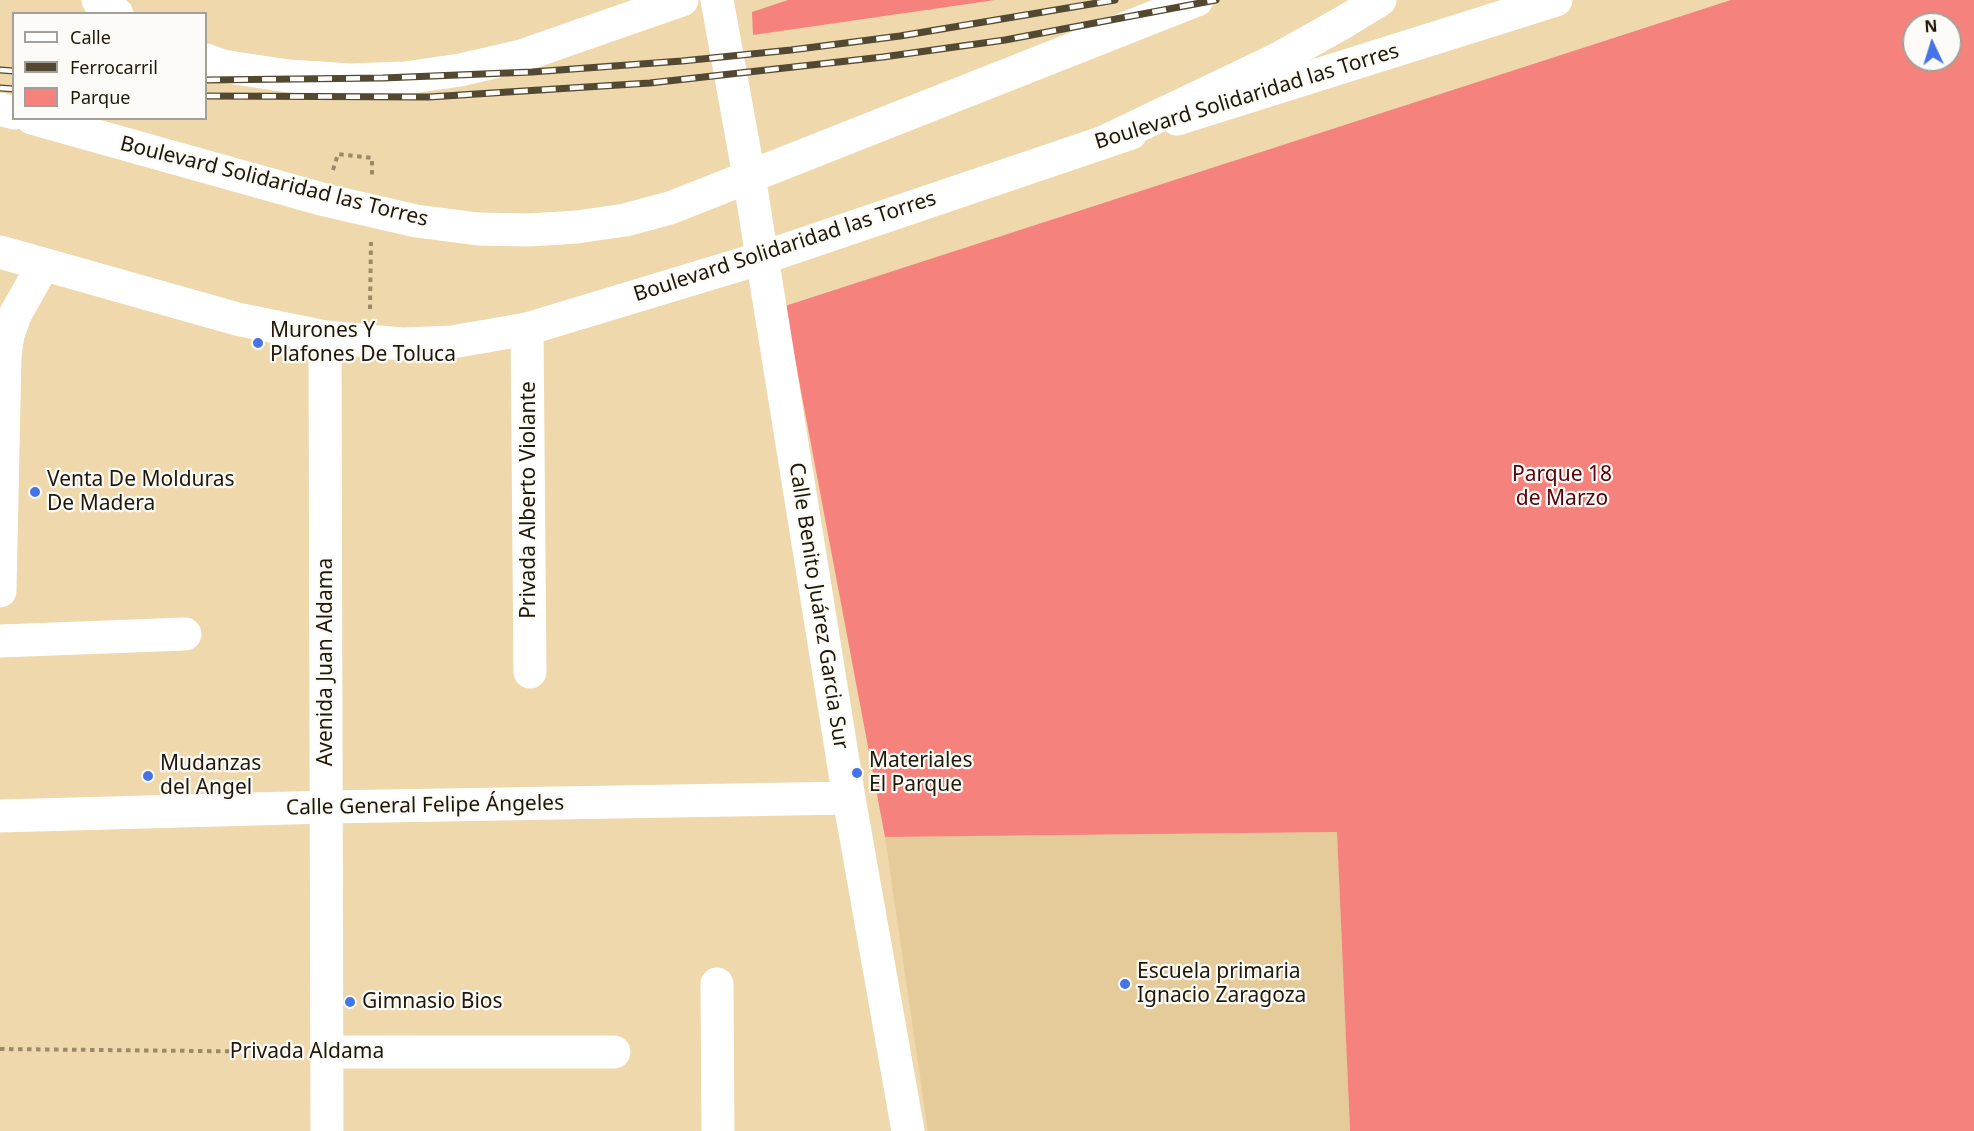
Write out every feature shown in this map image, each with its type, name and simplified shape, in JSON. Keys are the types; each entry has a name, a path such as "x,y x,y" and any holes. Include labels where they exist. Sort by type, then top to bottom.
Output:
{"main road":[{"path":"98,0 114,12"},
{"path":"207,60 222,66 288,76 350,80 405,78 460,70 521,56 682,0"},
{"name":"Calle Benito Juárez Garcia Sur","path":"717,0 749,176 849,798 908,1131"},
{"name":"Boulevard Solidaridad las Torres","path":"39,120 361,208 416,220 478,229 529,230 568,227 625,220 670,208 1197,0"},
{"path":"1104,142 1275,60 1380,0"},
{"name":"Boulevard Solidaridad las Torres","path":"0,252 237,319 325,337 402,344 452,342 527,329 762,258 1104,142 1556,0"},
{"path":"0,591 4,335 43,265"},
{"name":"Privada Alberto Violante","path":"527,329 530,672"},
{"name":"Avenida Juan Aldama","path":"325,337 327,1131"},
{"path":"0,641 185,634"},
{"name":"Calle General Felipe Ángeles","path":"0,816 327,807 849,798"},
{"path":"717,984 718,1131"},
{"name":"Privada Aldama","path":"327,1052 614,1052"}],"path":[{"path":"372,158 372,181"},
{"path":"370,318 371,238"},
{"name":"Privada Aldama","path":"0,1049 327,1052"}],"shaded area":[{"name":"Escuela primaria Ignacio Zaragoza","path":"1337,832 1350,1131 928,1131 885,837"}],"green space":[{"path":"788,0 995,0 753,35 752,12"},
{"name":"Parque 18 de Marzo","path":"1731,0 1974,0 1974,1131 1350,1131 1337,832 885,837 785,306"}],"railway":[{"path":"207,80 383,78 532,72 682,61 900,36 1115,0"},
{"path":"207,96 429,97 650,83 883,57 1005,40 1216,0"},
{"path":"0,70 12,71"},
{"path":"0,88 12,89"}],"place":[{"name":"Murones Y Plafones De Toluca","path":"258,343"},
{"name":"Venta De Molduras De Madera","path":"35,492"},
{"name":"Materiales El Parque","path":"857,773"},
{"name":"Mudanzas del Angel","path":"148,776"},
{"name":"Escuela primaria Ignacio Zaragoza","path":"1125,984"},
{"name":"Gimnasio Bios","path":"350,1002"}]}
